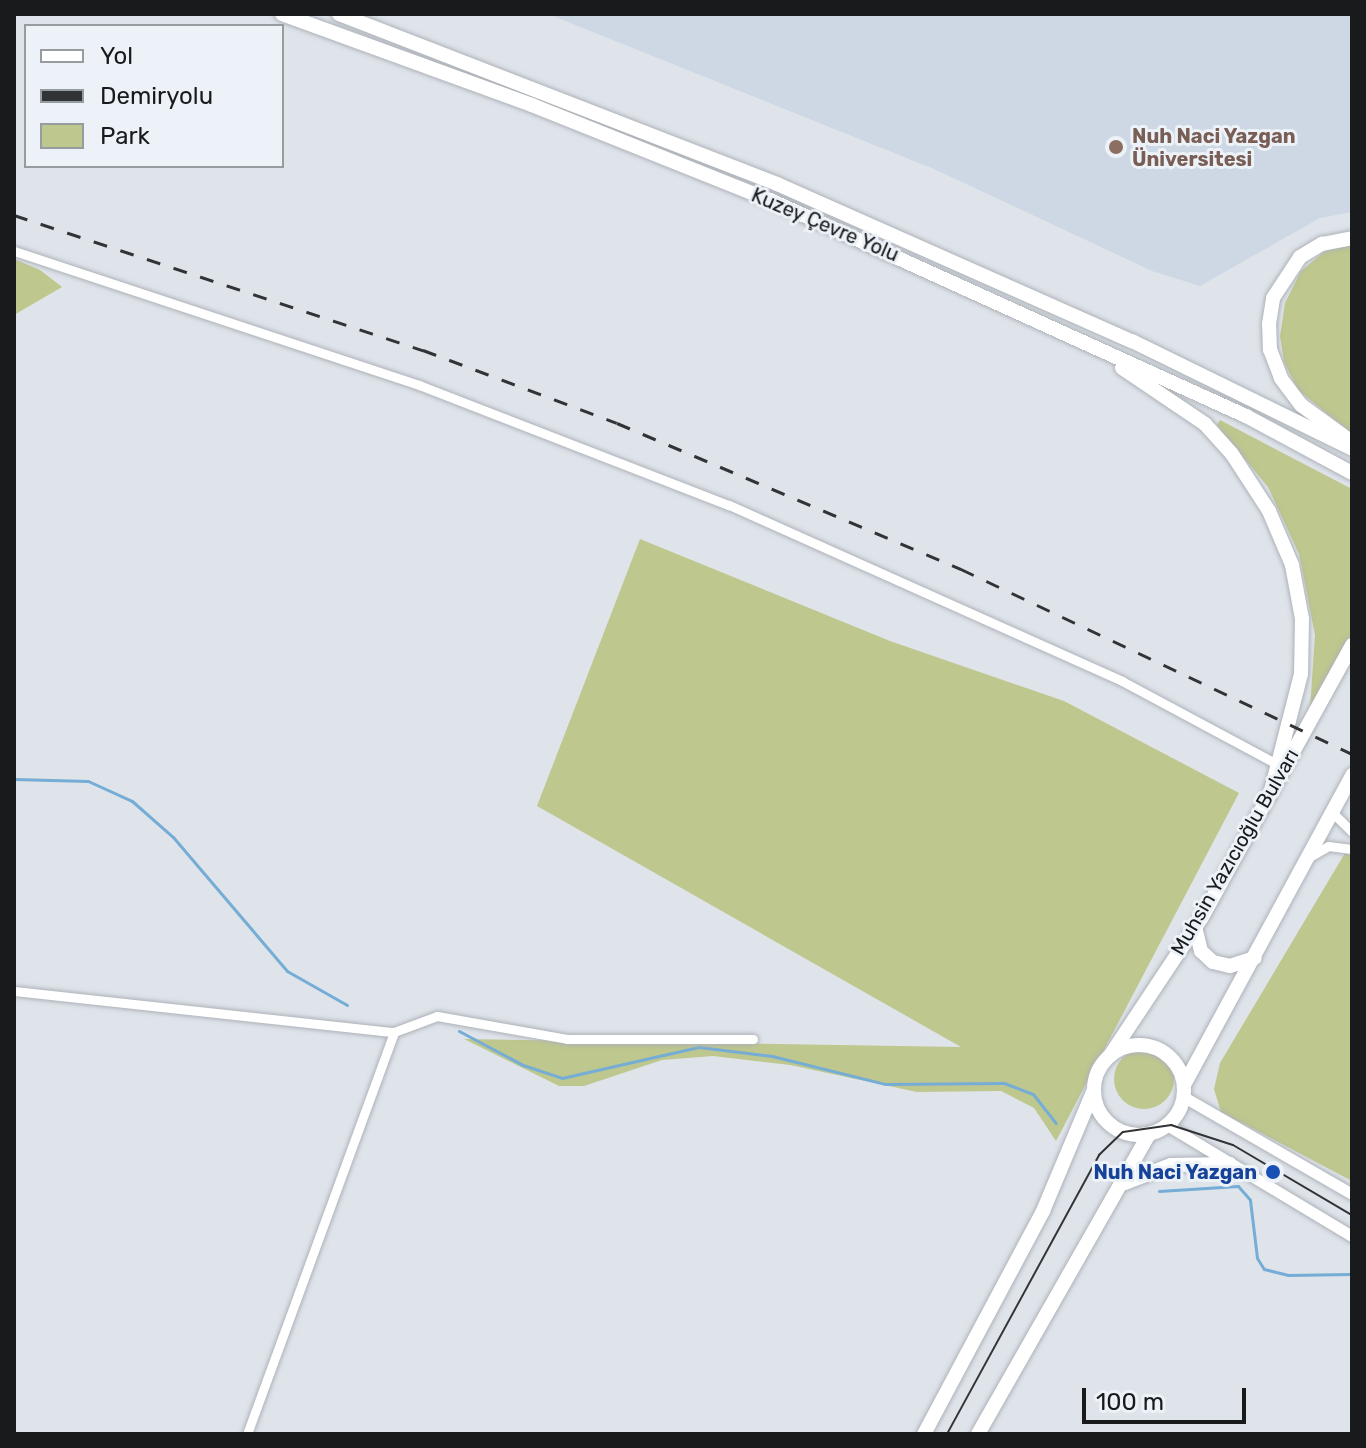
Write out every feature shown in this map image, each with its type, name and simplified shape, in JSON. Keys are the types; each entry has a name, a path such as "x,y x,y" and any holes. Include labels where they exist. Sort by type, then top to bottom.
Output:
{"highway":[{"name":"Kuzey Çevre Yolu","path":"282,14 635,145 958,283 1246,416 1352,473"},
{"name":"Kuzey Çevre Yolu","path":"339,14 791,190 1117,334 1352,449"},
{"path":"1352,238 1322,244 1300,257 1273,298 1269,324 1270,350 1281,378 1301,405 1352,442"},
{"path":"958,283 1171,398 1205,424 1253,483 1282,538 1302,619 1301,674 1270,795"},
{"name":"Muhsin Yazıcıoğlu Bulvarı","path":"1111,1054 1195,927 1352,645"},
{"path":"1093,1092 1108,1123 1129,1134 1149,1134 1167,1125 1352,775"},
{"path":"1332,812 1352,789"},
{"path":"1195,927 1201,951 1213,962 1230,966 1255,958"},
{"path":"924,1434 1043,1211 1093,1092 1096,1075 1111,1054 1135,1044 1161,1050 1179,1068 1184,1091"},
{"path":"978,1434 1051,1298 1125,1183 1149,1134"},
{"path":"1125,1183 1171,1165 1230,1164"}],"street":[{"path":"14,251 419,385 729,505 1135,687 1277,764"},
{"path":"1332,812 1352,832"},
{"path":"1308,858 1328,846 1352,849"},
{"path":"14,991 394,1032 437,1016 567,1039 753,1039"},
{"path":"247,1434 394,1032"},
{"path":"1184,1091 1352,1194"},
{"path":"1167,1125 1352,1236"}],"shaded area":[{"name":"Nuh Naci Yazgan Üniversitesi","path":"548,14 1352,14 1352,212 1320,218 1200,286 1152,271 934,169"}],"green space":[{"path":"1352,244 1352,434 1298,390 1284,362 1280,336 1285,303 1301,271 1324,252"},
{"path":"14,259 40,270 62,287 14,315"},
{"path":"1220,420 1352,489 1352,638 1314,709 1310,708 1315,635 1299,554 1268,487 1217,425"},
{"path":"640,539 890,641 1064,701 1239,793 1056,1141 1034,1108 1001,1091 917,1092 790,1065 713,1056 662,1060 584,1086 559,1086 464,1039 961,1047 537,806"},
{"path":"1345,853 1352,856 1352,1181 1221,1112 1214,1089 1220,1063"},
{"path":"1144,1049 1165,1058 1174,1079 1165,1100 1144,1109 1123,1100 1114,1079 1123,1058"}],"waterway":[{"path":"14,779 88,781 132,801 173,837 287,971 347,1005"},
{"path":"459,1031 523,1065 562,1078 699,1047 772,1056 885,1084 1004,1083 1033,1094 1056,1123"},
{"path":"1159,1191 1238,1186 1250,1200 1257,1258 1264,1269 1288,1275 1352,1274"}],"tram line":[{"path":"947,1434 1099,1155 1123,1132 1171,1125 1233,1145 1352,1215"}],"railway":[{"path":"14,215 423,350 617,423 961,569 1352,754"}],"place":[{"name":"Nuh Naci Yazgan Üniversitesi","path":"1116,147"},
{"name":"Nuh Naci Yazgan","path":"1273,1172"}]}
